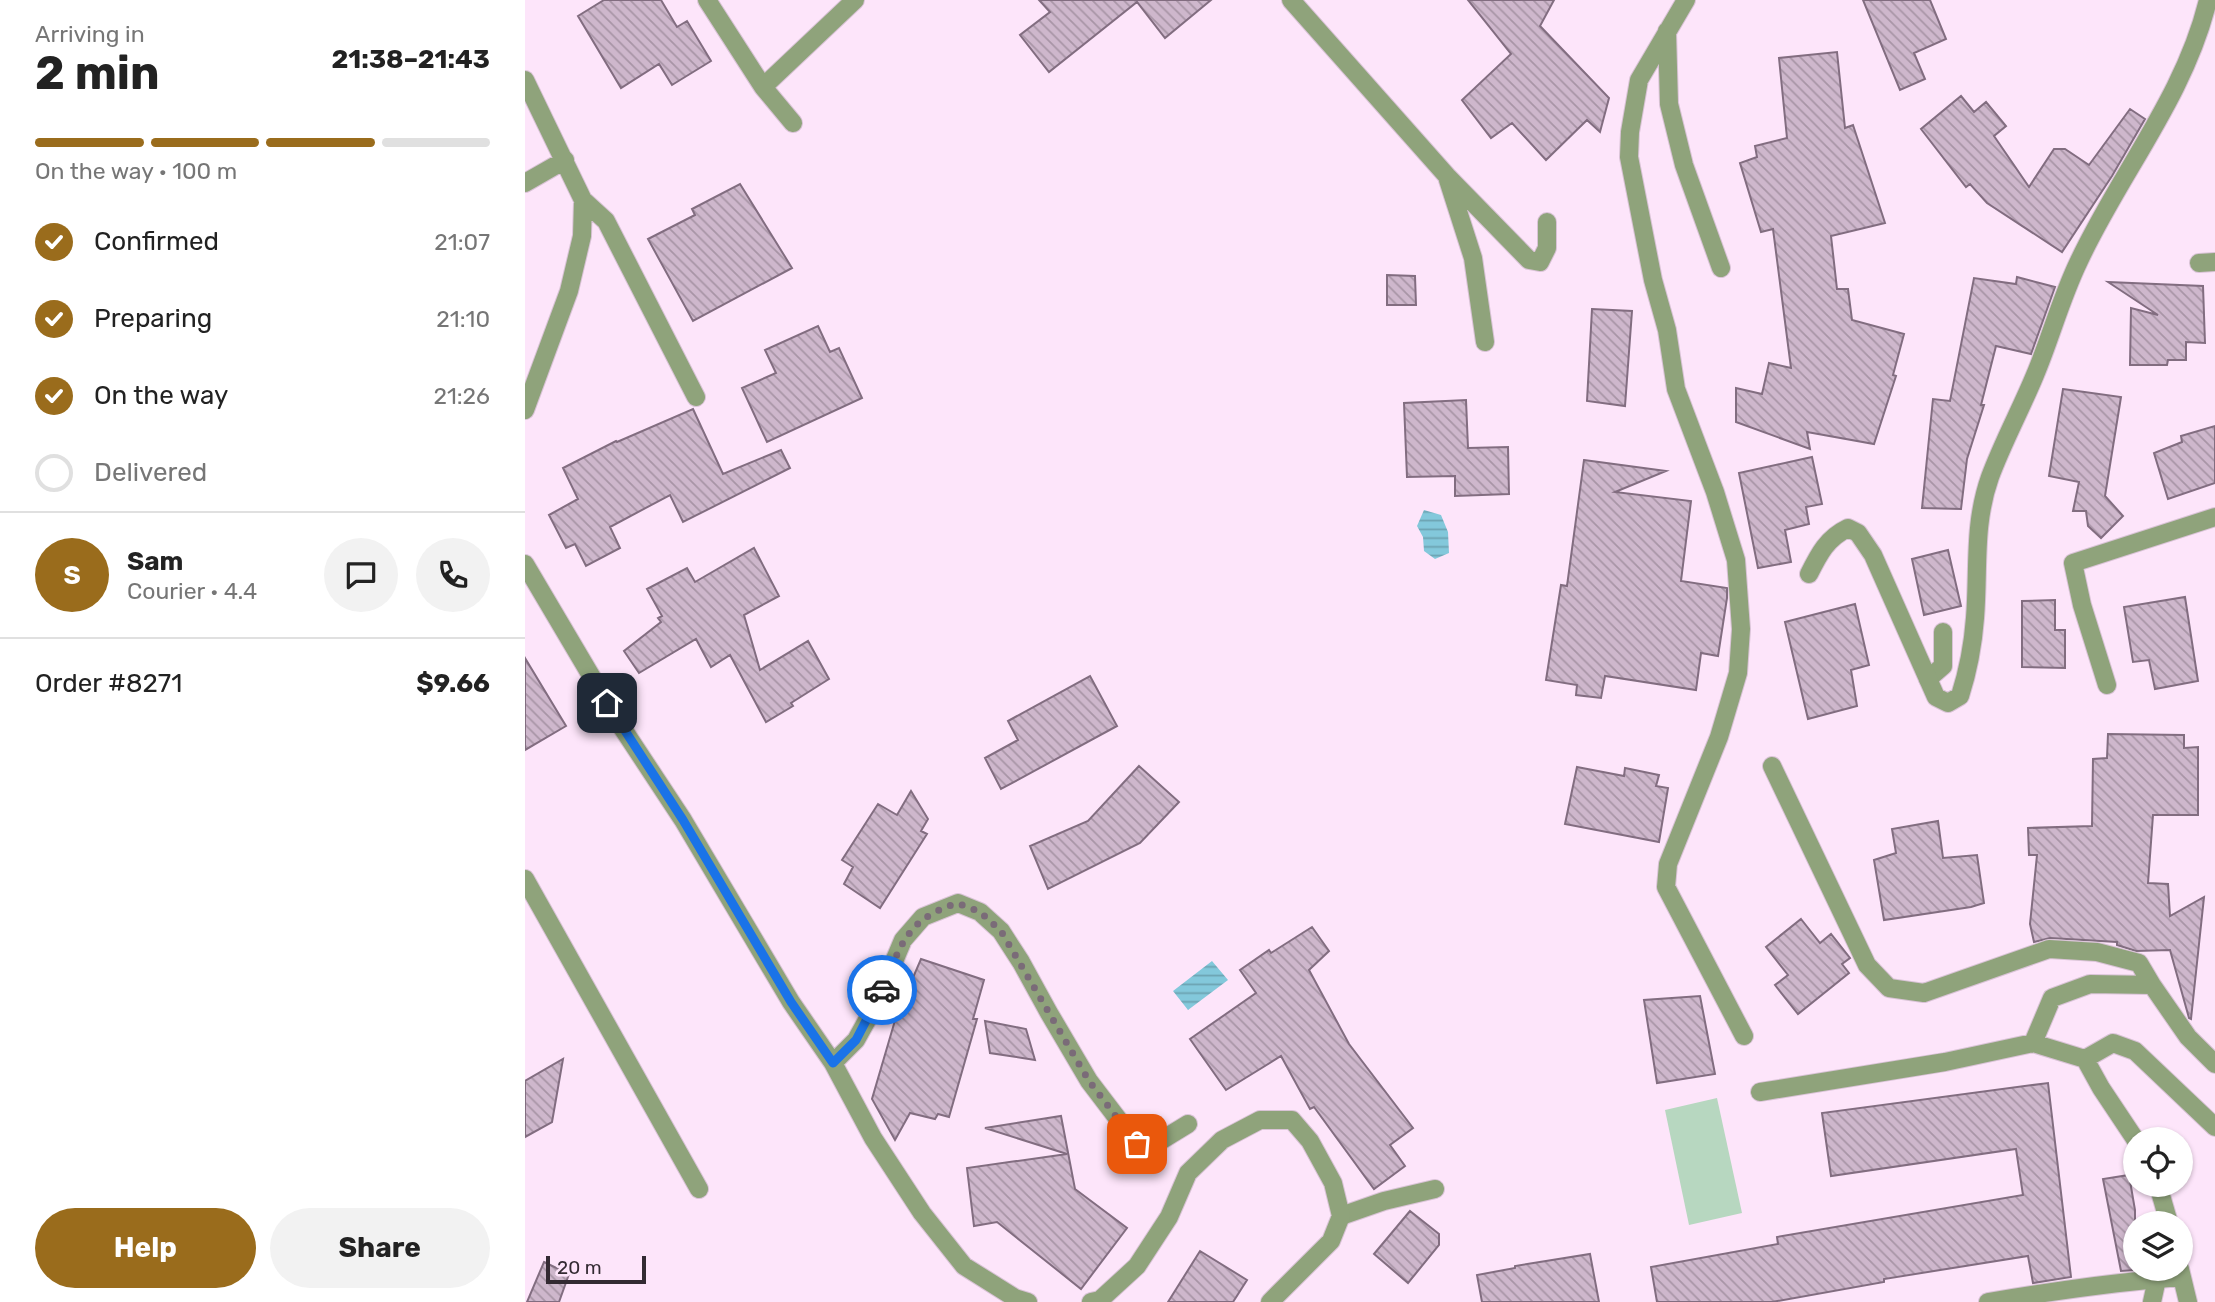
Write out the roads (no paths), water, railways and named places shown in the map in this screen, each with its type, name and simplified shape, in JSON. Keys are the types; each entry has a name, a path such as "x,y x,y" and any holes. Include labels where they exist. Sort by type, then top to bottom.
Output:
{"street":[{"path":"707,0 763,87 793,123"},
{"path":"763,87 855,0"},
{"path":"1291,0 1447,176 1529,260 1540,262 1547,248 1547,222"},
{"path":"1686,0 1639,80 1630,132 1629,158 1650,267 1667,330 1676,389 1715,492 1736,560 1741,629 1738,673 1719,737 1668,864 1666,887 1744,1036"},
{"path":"1809,574 1821,550 1833,535 1848,528 1858,533 1873,555 1936,697 1948,703 1960,696 1969,668 1976,617 1978,520 1990,478 2035,375 2079,260 2183,72 2202,26 2208,0"},
{"path":"1667,31 1669,104 1684,165 1721,268"},
{"path":"525,80 583,200 606,222 697,397"},
{"path":"525,183 565,160"},
{"path":"1447,176 1473,258 1485,342"},
{"path":"525,410 569,291 582,236 583,200"},
{"path":"2107,685 2082,605 2073,564 2215,517"},
{"path":"525,564 619,723 683,820 791,1002 833,1063 873,1138 922,1213 964,1266 1015,1298 1028,1302"},
{"path":"1928,680 1943,666 1943,632"},
{"path":"1772,766 1867,965 1889,988 1924,993 2049,949 2097,951 2139,963 2188,1037 2215,1064"},
{"path":"525,879 699,1189"},
{"path":"833,1063 856,1040 876,1004 903,940 923,918 957,903 980,912 1001,931 1089,1081 1137,1144 1142,1148 1150,1146 1188,1124"},
{"path":"2033,1043 2052,998 2090,984 2152,985"},
{"path":"1760,1092 1945,1062 2033,1043 2085,1059 2127,1127"},
{"path":"2085,1059 2113,1043 2135,1051 2215,1127"},
{"path":"1091,1302 1100,1300 1137,1266 1169,1217 1188,1173 1222,1140 1260,1120 1292,1120 1310,1141 1333,1182 1341,1216 1331,1241 1269,1302"},
{"path":"1341,1216 1384,1201 1435,1189"},
{"path":"1988,1302 2060,1289 2138,1281"},
{"path":"2152,1302 2157,1281"},
{"path":"2183,1281 2187,1302"}],"water":[{"path":"1424,510 1441,515 1448,532 1449,553 1435,559 1424,551 1423,537 1417,526"},
{"path":"1212,961 1228,980 1188,1010 1173,991"}]}
